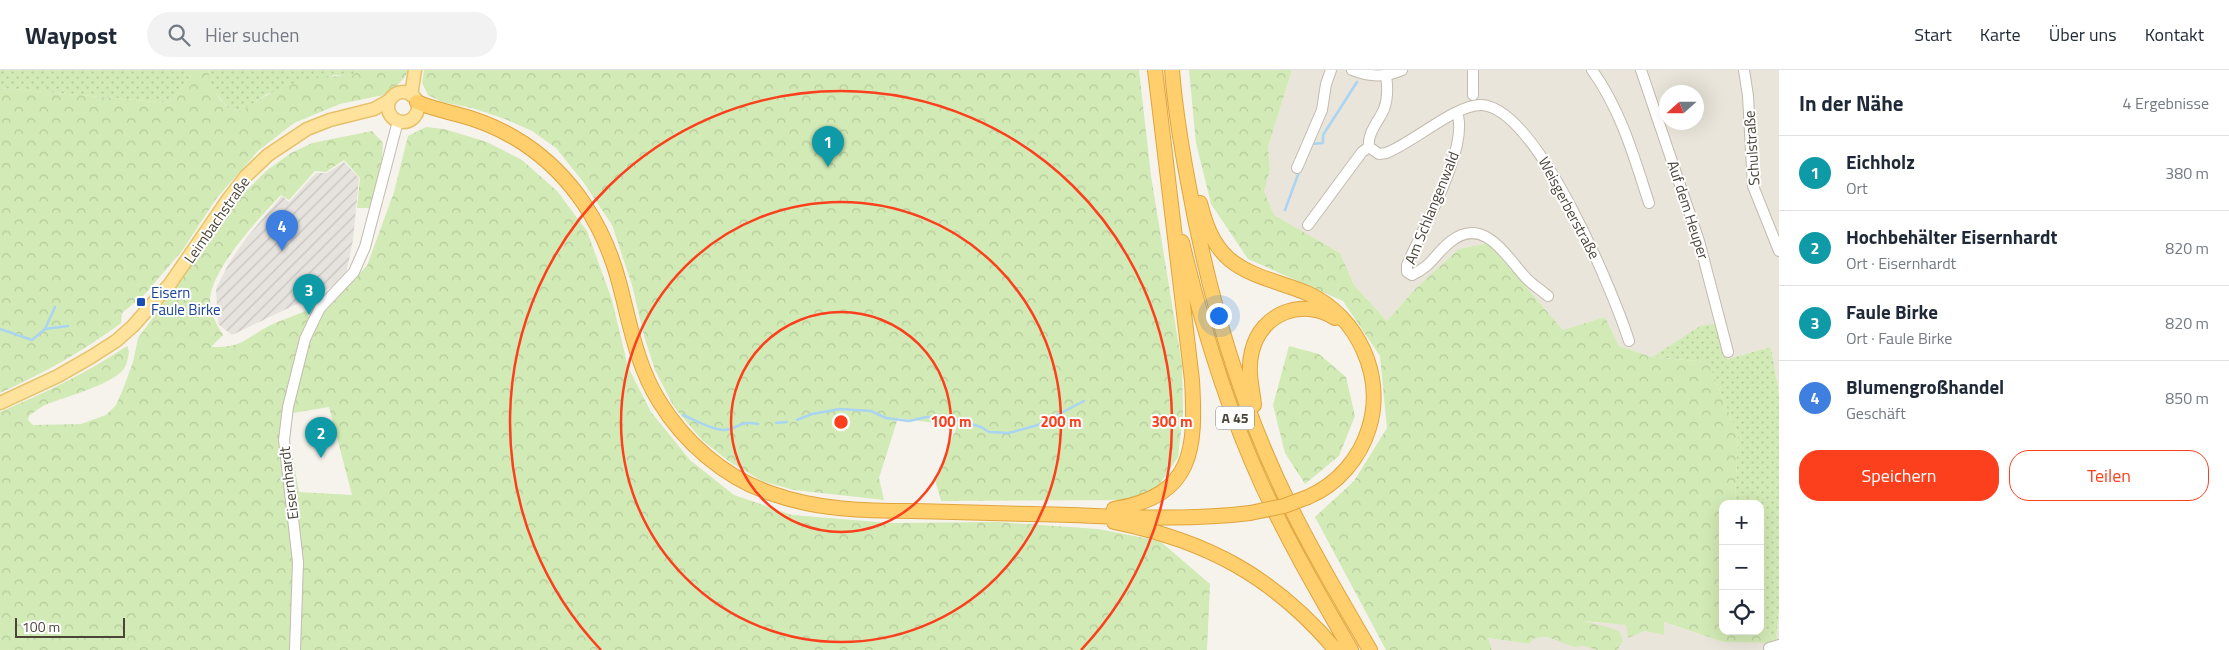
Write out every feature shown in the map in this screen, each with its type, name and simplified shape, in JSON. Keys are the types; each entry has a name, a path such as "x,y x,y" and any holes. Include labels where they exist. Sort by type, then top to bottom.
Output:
{"highway":[{"name":"A 45","path":"1155,70 1167,168 1199,308 1214,361 1245,446 1285,532 1351,650"},
{"name":"A 45","path":"1172,70 1178,128 1198,239 1230,356 1259,438 1291,509 1370,650"},
{"path":"412,100 437,110 473,119 515,138 552,165 578,194 589,210 607,245 620,284 634,344 655,395 684,435 714,463 731,474 768,492 833,508 877,511 1202,516 1250,513 1284,506 1308,497 1324,488 1344,472 1360,450 1370,423 1374,394 1371,373 1364,352 1349,327 1325,303 1297,289 1254,274 1228,258 1219,248 1205,222 1178,128"},
{"path":"1076,515 1133,506 1154,498 1164,492 1176,480 1188,456 1193,425 1192,380 1167,168"},
{"path":"1259,438 1250,365 1254,345 1263,328 1283,312 1307,308 1331,316 1349,327"},
{"path":"1076,515 1163,533 1210,550 1258,578 1292,603 1336,650"}],"main road":[{"path":"374,109 404,122 411,119 414,74"},
{"name":"Leimbachstraße","path":"0,403 92,357 127,331 153,306 228,198 246,176 268,155 307,129 330,120 374,109 390,100 396,93 412,100"},
{"path":"390,100 388,107 394,117"}],"street":[{"path":"1297,168 1322,110 1326,84 1331,70"},
{"path":"1352,70 1370,76 1386,76 1402,70"},
{"path":"1473,70 1473,96"},
{"path":"1592,70 1603,85 1628,135 1649,203"},
{"name":"Auf dem Heuper","path":"1641,70 1699,241 1728,352"},
{"name":"Schulstraße","path":"1744,70 1748,96 1753,186 1779,251"},
{"path":"1308,225 1362,152 1369,146 1369,138 1388,96 1386,76"},
{"name":"Weisgerberstraße","path":"1369,146 1379,154 1386,153 1457,113 1481,105 1491,108 1516,126 1538,151 1564,194 1607,283 1629,341"},
{"name":"Am Schlangenwald","path":"1457,113 1461,122 1460,138 1430,217 1407,265 1407,272 1412,275 1429,265 1450,242 1460,236 1477,234 1495,242 1528,280 1548,296"},
{"name":"Eisernhardt","path":"295,650 298,562 284,440 288,407 305,340 314,320 320,308 354,272 365,247 394,117"}],"shaded area":[{"path":"1292,70 1779,70 1779,394 1771,347 1726,359 1700,326 1652,357 1619,346 1605,317 1563,330 1488,243 1459,249 1416,288 1387,321 1354,285 1340,253 1274,215 1263,191 1270,170 1268,147"},
{"path":"344,162 359,178 353,240 346,274 330,288 232,335 218,324 216,289 229,263 247,237 282,196 289,202 316,173 327,173"},
{"path":"1779,609 1779,650 1492,650 1487,638 1529,644 1535,638 1547,637 1574,646 1579,621 1627,625 1628,638 1645,631 1664,635 1663,622 1723,642 1776,643"}],"green space":[{"path":"0,70 191,70 191,75 169,103 0,88"},
{"path":"191,70 208,70 217,95 228,108 242,111 267,95 308,80 322,77 352,76 359,70 408,70 405,77 393,90 383,95 340,104 294,123 258,151 216,199 182,251 144,295 122,313 121,323 62,361 0,393 0,88 169,103 191,75"},
{"path":"208,70 359,70 352,77 335,75 267,94 242,111 228,108 212,88"},
{"path":"424,70 1139,70 1151,176 1182,365 1183,414 1178,457 1159,485 1132,500 941,501 935,480 957,426 898,418 879,478 884,500 794,490 762,481 730,462 702,440 674,407 655,370 644,336 632,285 612,225 584,183 556,148 532,131 505,119 472,108 442,102 428,95 422,83"},
{"path":"1189,70 1292,70 1268,147 1270,170 1264,191 1274,215 1340,253 1354,285 1387,321 1416,288 1459,249 1488,243 1563,330 1605,317 1619,346 1652,357 1708,362 1738,435 1735,500 1719,500 1719,635 1764,635 1764,627 1776,643 1723,642 1664,622 1664,635 1645,631 1628,638 1626,625 1583,621 1620,632 1623,641 1617,650 1596,650 1584,646 1574,647 1547,637 1535,638 1529,644 1488,638 1492,650 1386,650 1315,517 1354,481 1387,428 1380,356 1343,301 1248,259 1211,204 1196,143"},
{"path":"426,127 444,129 487,142 522,160 557,191 587,231 612,300 628,367 651,412 690,460 734,495 792,515 890,523 998,522 1098,529 1160,541 1210,584 1207,650 0,650 0,412 65,382 127,346 129,352 126,364 117,375 75,395 45,405 29,416 28,420 33,425 81,424 106,415 116,405 123,389 133,362 138,338 198,257 235,202 266,171 291,153 312,143 372,131 383,143 382,160 371,208 357,208 360,178 344,160 326,172 315,171 289,200 281,195 261,216 228,258 213,287 210,299 211,309 223,335 211,347 230,346 242,342 269,326 306,311 310,320 319,323 327,307 367,266 394,192 408,136","holes":["329,407 352,495 299,492 289,437 293,413"]},
{"path":"1715,324 1727,359 1771,347 1779,394 1779,609 1776,643 1764,627 1764,500 1735,500 1738,435 1708,362 1652,357 1700,326"},
{"path":"1289,346 1319,354 1346,377 1355,416 1339,456 1305,484 1285,453 1273,405"}],"waterway":[{"path":"1311,144 1323,143 1323,135 1357,82"},
{"path":"1285,210 1299,172"},
{"path":"45,329 55,307"},
{"path":"0,329 32,340 45,329 68,326"},
{"path":"797,420 812,414 840,409 871,411 886,418 909,421 927,417 948,417 981,427 989,432 1009,433 1038,425 1084,401"},
{"path":"683,415 719,430 747,423 758,424"},
{"path":"776,423 787,422"}],"place":[{"name":"Eichholz","path":"828,167"},
{"name":"Blumengroßhandel","path":"282,251"},
{"name":"Eisern Faule Birke","path":"141,302"},
{"name":"Faule Birke","path":"309,315"},
{"name":"Hochbehälter Eisernhardt","path":"321,458"}]}
